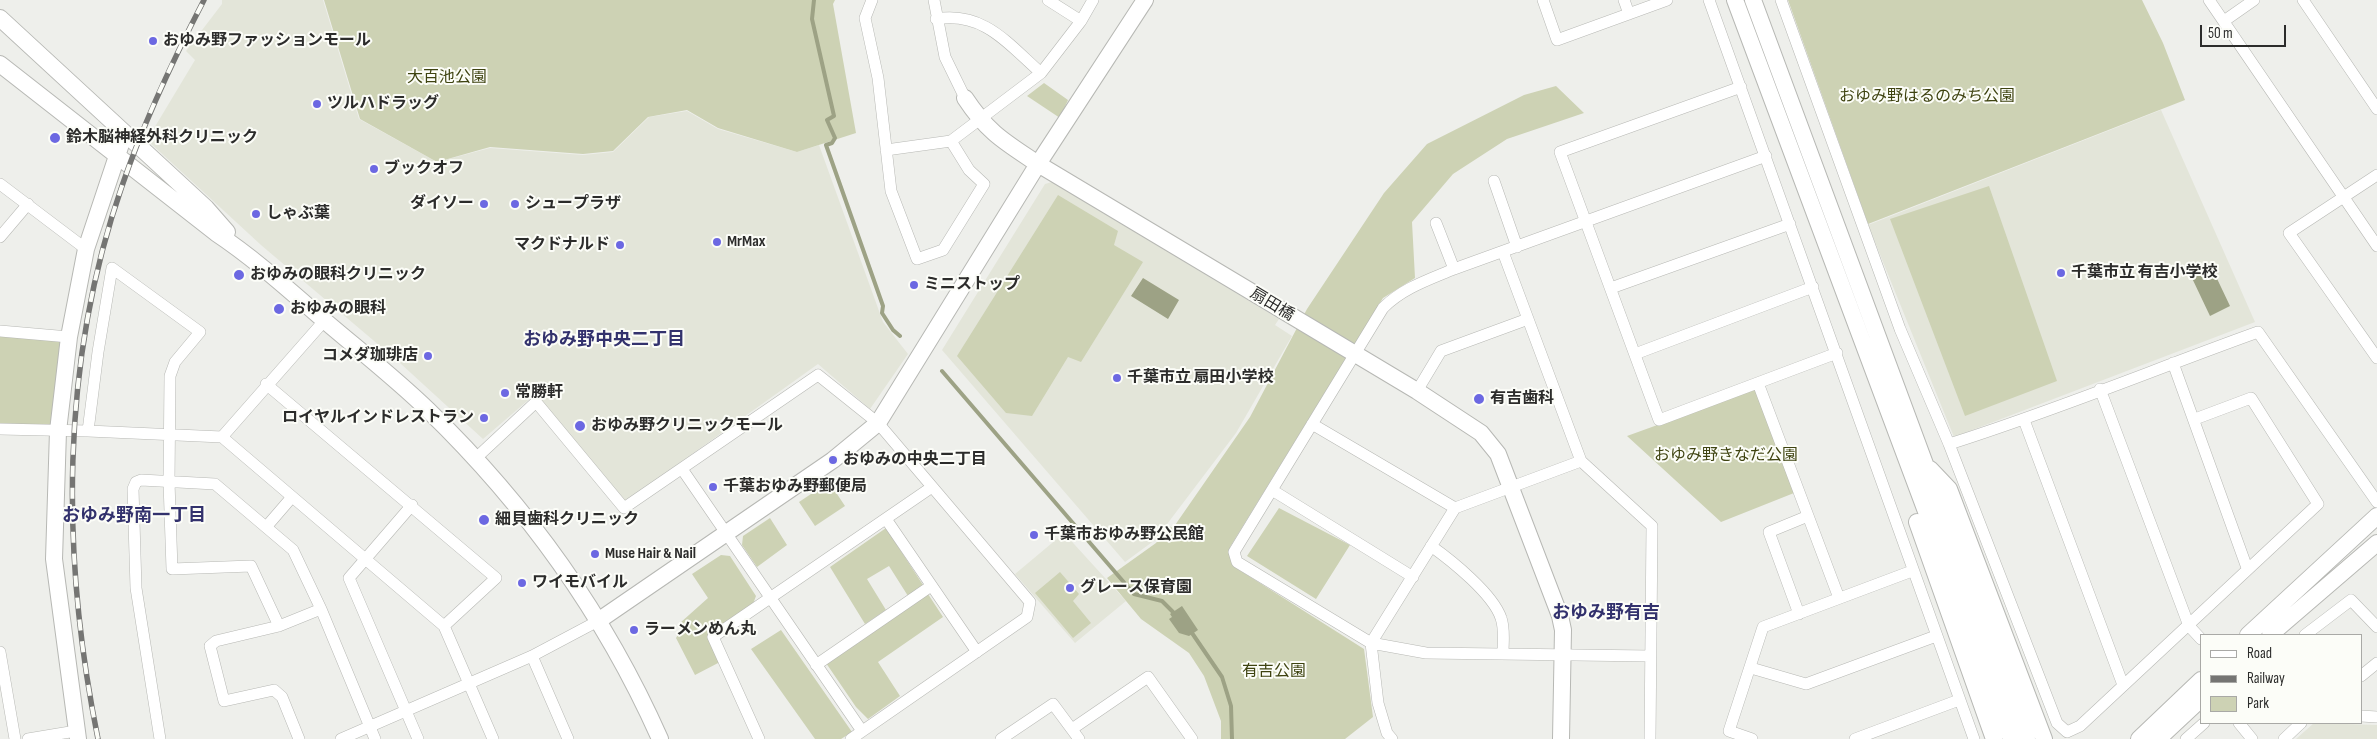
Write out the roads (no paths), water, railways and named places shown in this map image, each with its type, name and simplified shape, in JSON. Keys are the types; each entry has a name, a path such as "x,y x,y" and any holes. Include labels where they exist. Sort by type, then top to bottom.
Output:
{"street":[{"path":"872,0 865,18 878,78 891,191 917,259 943,250 984,184 969,170 951,141"},
{"path":"934,0 936,19 945,57 965,98"},
{"path":"1048,0 1081,21"},
{"path":"886,150 951,141 1041,73 1081,21 1093,0"},
{"path":"341,739 532,656 598,621 833,460 878,423 1038,164 1145,0"},
{"path":"1542,0 1557,40 1667,0"},
{"path":"1624,0 1629,14"},
{"path":"1709,0 1837,352 1912,571 1974,739"},
{"path":"1735,0 2011,739"},
{"path":"1753,0 2027,739"},
{"path":"1781,0 1900,329 1949,444 2057,723 2067,732 2080,726 2189,626 2247,568 2318,504 2251,398 2195,420"},
{"path":"2209,0 2377,246"},
{"path":"2224,21 2254,0"},
{"path":"2304,0 2377,110"},
{"path":"936,19 950,16 970,19 990,29 1041,73"},
{"path":"0,18 124,135 206,208 246,252 428,410 508,495 553,553 598,621 643,700 660,739"},
{"path":"0,64 216,233 246,252"},
{"path":"1741,87 1560,152 1585,222 1659,420 1837,352"},
{"name":"扇田橋","path":"965,98 996,137 1188,255 1417,391 1481,433 1498,454 1560,616 1563,630 1562,739"},
{"path":"28,739 77,735 54,559 58,431 69,337 86,248 124,135"},
{"path":"1650,656 1426,653 1371,643 1237,562 1234,552 1383,308 1393,298 1405,290 1454,269 1766,156"},
{"path":"2377,175 2289,233 2377,358"},
{"path":"1494,181 1517,247"},
{"path":"0,184 86,248"},
{"path":"0,237 28,204"},
{"path":"1436,223 1454,269"},
{"path":"1611,288 1790,224"},
{"path":"1503,252 1581,461 1652,526 1650,739"},
{"path":"88,432 98,352 112,268 200,332 175,362 170,376 169,482 172,570 251,566 279,626"},
{"path":"1635,354 1813,287"},
{"path":"1417,391 1441,351 1528,319"},
{"path":"222,437 266,384 324,320"},
{"path":"0,331 69,337"},
{"path":"1949,444 2024,420 2100,389 2258,332 2377,502"},
{"path":"2173,363 2247,568"},
{"path":"475,459 536,402 624,508 818,375 878,423 1030,602 1027,617 851,739"},
{"path":"1758,383 1838,598"},
{"path":"266,384 412,505 496,578 444,626"},
{"path":"2100,389 2189,626 2200,638"},
{"path":"2024,420 2123,685"},
{"path":"1312,424 1455,508"},
{"path":"0,429 222,437 444,626 493,739"},
{"path":"1392,739 1387,733 1378,703 1371,643 1455,508 1581,461"},
{"path":"1926,466 1938,475 1949,489 2044,739"},
{"path":"682,469 862,731"},
{"path":"1911,474 1908,488 1911,504 1994,739"},
{"path":"160,739 136,588 133,489 136,482 141,480 216,484 293,550 321,609 374,739"},
{"path":"758,739 714,637 932,487"},
{"path":"1272,490 1413,577"},
{"path":"267,526 292,497"},
{"path":"412,505 350,578 418,739"},
{"path":"1799,614 1769,532 1808,516"},
{"path":"2249,634 2377,516"},
{"path":"886,519 977,652"},
{"path":"2271,634 2377,543"},
{"path":"1432,546 1462,568 1496,608 1503,625 1503,653"},
{"path":"1752,739 1729,731 1763,627 1912,571"},
{"path":"816,665 932,586"},
{"path":"2306,634 2351,600 2377,626"},
{"path":"299,739 282,697 274,690 224,701 210,646 216,641 279,626 321,609"},
{"path":"1750,668 1806,684 1936,636"},
{"path":"532,656 568,739"},
{"path":"1,658 15,739"},
{"path":"2362,675 2377,663"},
{"path":"1072,729 1148,677 1192,739"},
{"path":"2139,739 2200,681"},
{"path":"1855,739 1874,736 1959,700"},
{"path":"2158,739 2200,700"},
{"path":"1001,739 1054,704 1079,739"},
{"path":"2362,716 2377,717"},
{"path":"2186,739 2203,724"},
{"path":"2240,724 2252,739"},
{"path":"2284,739 2296,725"}],"waterway":[{"path":"814,0 812,19 834,116 827,120 835,138 832,143 826,145 883,306 882,313 893,330 900,336"},
{"path":"942,371 1134,594 1162,601 1173,612"},
{"path":"1192,633 1222,677 1231,706 1232,739"}],"railway":[{"path":"98,739 86,670 77,600 73,531 73,461 77,391 87,322 102,253 122,186 160,91 204,0"}],"place":[{"name":"おゆみ野ファッションモール","path":"153,41"},
{"name":"ツルハドラッグ","path":"317,104"},
{"name":"鈴木脳神経外科クリニック","path":"55,138"},
{"name":"ブックオフ","path":"374,169"},
{"name":"ダイソー","path":"484,204"},
{"name":"シュープラザ","path":"515,204"},
{"name":"しゃぶ葉","path":"256,214"},
{"name":"MrMax","path":"717,242"},
{"name":"マクドナルド","path":"620,245"},
{"name":"千葉市立 有吉小学校","path":"2061,273"},
{"name":"おゆみの眼科クリニック","path":"239,275"},
{"name":"ミニストップ","path":"914,285"},
{"name":"おゆみの眼科","path":"279,309"},
{"name":"コメダ珈琲店","path":"428,356"},
{"name":"千葉市立 扇田小学校","path":"1117,378"},
{"name":"常勝軒","path":"505,393"},
{"name":"有吉歯科","path":"1479,399"},
{"name":"ロイヤルインドレストラン","path":"484,418"},
{"name":"おゆみ野クリニックモール","path":"580,426"},
{"name":"おゆみの中央二丁目","path":"833,460"},
{"name":"千葉おゆみ野郵便局","path":"713,487"},
{"name":"細貝歯科クリニック","path":"484,520"},
{"name":"千葉市おゆみ野公民館","path":"1034,535"},
{"name":"Muse Hair & Nail","path":"595,554"},
{"name":"ワイモバイル","path":"522,583"},
{"name":"グレース保育園","path":"1070,588"},
{"name":"ラーメンめん丸","path":"634,630"}],"district":[{"name":"おゆみ野中央二丁目","path":"604,340"},
{"name":"おゆみ野南一丁目","path":"134,516"},
{"name":"おゆみ野有吉","path":"1606,613"}],"park label":[{"name":"大百池公園","path":"447,78"},
{"name":"おゆみ野はるのみち公園","path":"1927,97"},
{"name":"おゆみ野きなだ公園","path":"1726,456"},
{"name":"有吉公園","path":"1274,672"}]}
